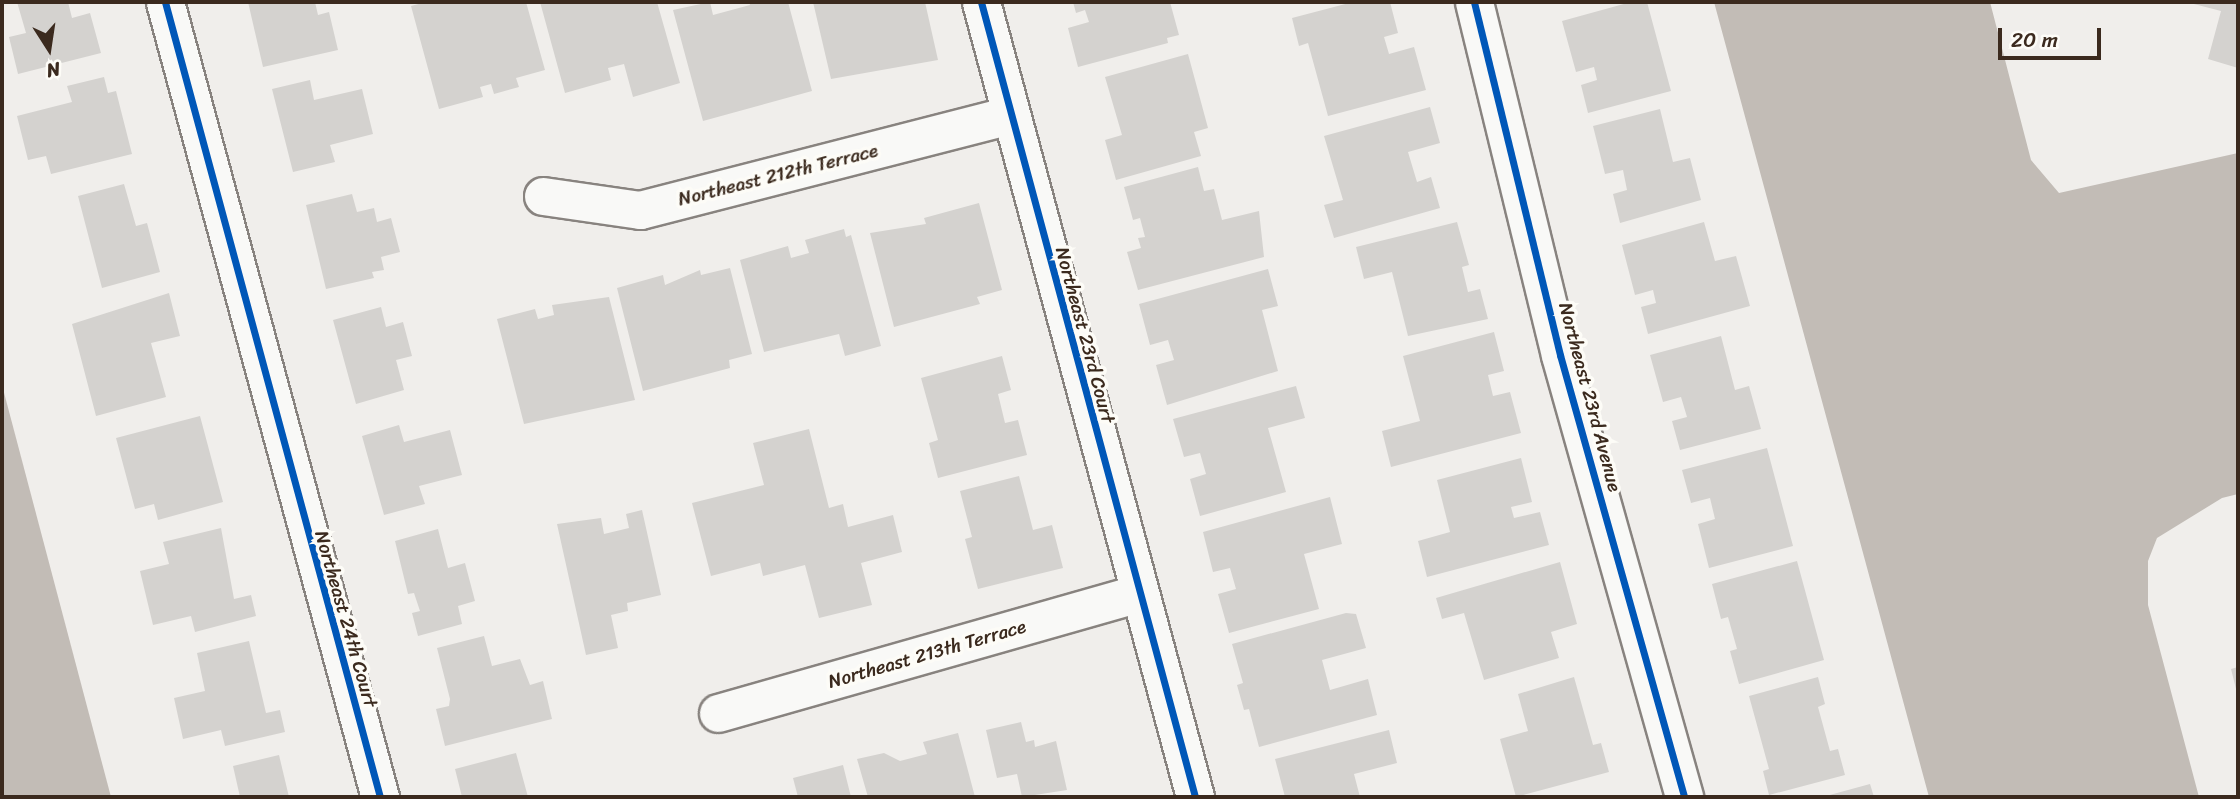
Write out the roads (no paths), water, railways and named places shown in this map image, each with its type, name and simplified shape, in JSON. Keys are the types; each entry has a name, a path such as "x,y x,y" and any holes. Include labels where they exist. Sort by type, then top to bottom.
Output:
{"street":[{"name":"Northeast 24th Court","path":"165,2 380,797"},
{"name":"Northeast 23rd Court","path":"981,2 1137,594 1195,797"},
{"name":"Northeast 23rd Avenue","path":"1474,2 1560,355 1684,797"},
{"name":"Northeast 212th Terrace","path":"543,196 640,210 1011,115"},
{"name":"Northeast 213th Terrace","path":"718,713 1137,594"}]}
